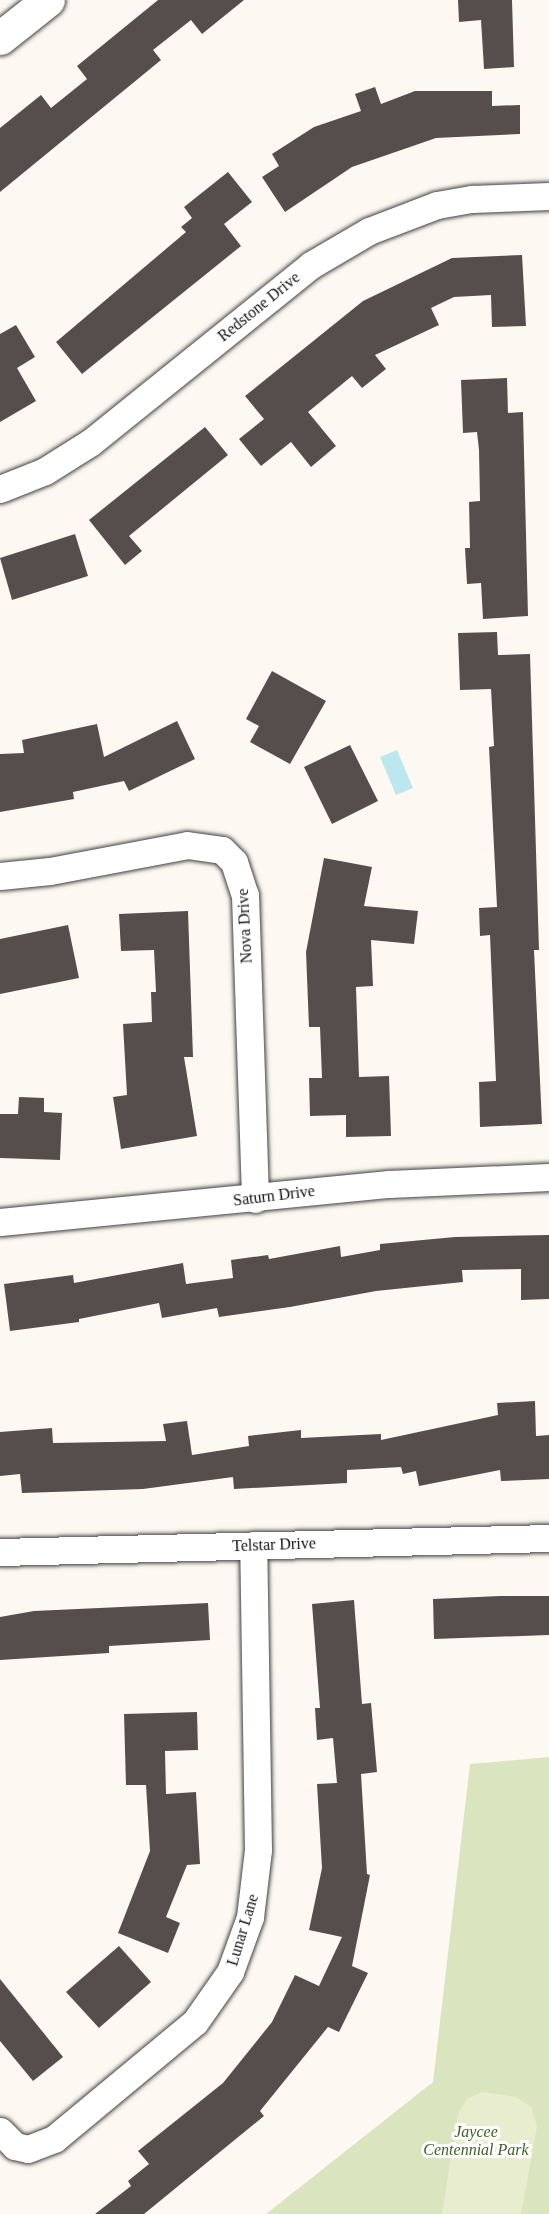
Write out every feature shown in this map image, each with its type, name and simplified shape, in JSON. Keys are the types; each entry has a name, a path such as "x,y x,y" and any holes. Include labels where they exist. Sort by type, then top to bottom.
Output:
{"street":[{"path":"0,38 48,0"},
{"name":"Redstone Drive","path":"0,489 45,471 92,442 312,265 359,236 437,206 472,199 549,196"},
{"name":"Nova Drive","path":"0,876 50,871 187,845 222,850 234,862 245,895 255,1199"},
{"name":"Saturn Drive","path":"0,1222 255,1199 389,1184 549,1177"},
{"name":"Telstar Drive","path":"0,1552 549,1538"},
{"name":"Lunar Lane","path":"0,2131 15,2146 28,2149 54,2139 195,2022 230,1972 250,1917 257,1873 253,1545"}],"green space":[{"name":"Jaycee Centennial Park","path":"549,1757 549,2214 266,2214 433,2082 470,1764"},
{"path":"482,2092 516,2097 531,2107 537,2126 521,2214 442,2214 458,2114 467,2099"}],"water":[{"path":"397,750 413,788 396,795 380,757"}],"building":[{"path":"158,0 244,0 202,34 191,20 153,50 161,60 0,192 0,128 41,95 51,108 87,79 77,66"},
{"path":"458,0 512,0 514,67 484,69 481,20 459,22"},
{"path":"375,87 381,104 415,91 492,91 492,106 520,105 520,134 436,138 352,167 285,212 262,177 279,166 272,154 314,127 361,111 355,94"},
{"path":"228,172 252,202 224,224 241,246 82,374 56,342 186,232 181,227 192,218 184,207"},
{"path":"522,255 526,326 492,327 491,295 454,297 431,308 439,325 375,355 386,369 362,388 352,376 308,412 336,446 311,467 291,442 261,466 239,439 264,419 245,396 363,301 452,258"},
{"path":"16,325 35,357 17,368 36,401 0,422 0,334"},
{"path":"507,378 508,413 523,412 528,616 483,619 481,583 467,584 465,548 470,548 469,502 480,501 479,450 477,432 463,433 461,380"},
{"path":"205,427 228,455 129,536 142,551 125,565 89,520"},
{"path":"75,534 88,576 12,600 0,558"},
{"path":"497,632 498,655 530,654 539,950 534,950 542,1124 480,1127 479,1082 496,1081 490,935 480,936 479,908 497,907 489,747 494,746 491,689 460,690 458,633"},
{"path":"272,671 326,701 290,764 250,742 259,726 246,719"},
{"path":"177,721 195,759 129,791 124,781 73,792 74,799 0,812 0,754 24,753 22,740 97,724 104,757"},
{"path":"350,745 378,801 332,824 304,767"},
{"path":"324,858 372,867 364,906 418,911 414,944 371,940 373,986 356,987 359,1077 389,1076 391,1136 346,1137 346,1115 310,1116 309,1078 322,1078 320,1027 309,1027 306,952"},
{"path":"188,911 193,1057 184,1057 197,1136 121,1149 113,1097 127,1095 123,1024 152,1022 151,992 156,992 154,950 121,951 119,914"},
{"path":"68,925 79,978 0,994 0,939"},
{"path":"19,1097 44,1098 44,1112 62,1113 60,1160 0,1158 0,1114 18,1114"},
{"path":"549,1235 549,1299 521,1300 521,1269 462,1270 463,1282 376,1291 219,1317 217,1308 162,1318 159,1303 79,1319 79,1322 10,1331 4,1284 73,1275 74,1283 183,1263 186,1284 233,1278 231,1260 268,1255 269,1259 340,1246 341,1257 380,1250 380,1244 455,1237"},
{"path":"535,1401 536,1436 549,1435 549,1479 501,1481 500,1470 419,1486 416,1471 403,1474 401,1467 347,1470 347,1483 234,1489 233,1477 143,1489 22,1493 20,1474 0,1476 0,1432 52,1428 53,1443 166,1441 163,1424 187,1421 192,1455 249,1446 248,1436 301,1430 301,1438 381,1434 381,1440 498,1415 497,1403"},
{"path":"549,1596 549,1635 434,1639 433,1599"},
{"path":"354,1600 362,1704 371,1703 377,1772 361,1774 367,1874 370,1875 352,1966 368,1973 339,2032 328,2027 260,2111 264,2116 144,2214 95,2214 131,2186 128,2181 149,2164 138,2151 223,2083 272,2022 295,1975 319,1986 342,1937 309,1930 322,1868 317,1784 337,1783 333,1738 317,1740 315,1708 320,1708 312,1604"},
{"path":"208,1603 210,1640 109,1646 109,1653 0,1660 0,1617 34,1611"},
{"path":"197,1712 198,1750 165,1751 166,1794 196,1792 200,1864 187,1865 166,1917 180,1923 168,1953 118,1933 150,1851 146,1785 126,1785 124,1714"},
{"path":"119,1946 151,1982 99,2028 66,1992"},
{"path":"0,1979 63,2057 33,2081 0,2041"}]}
